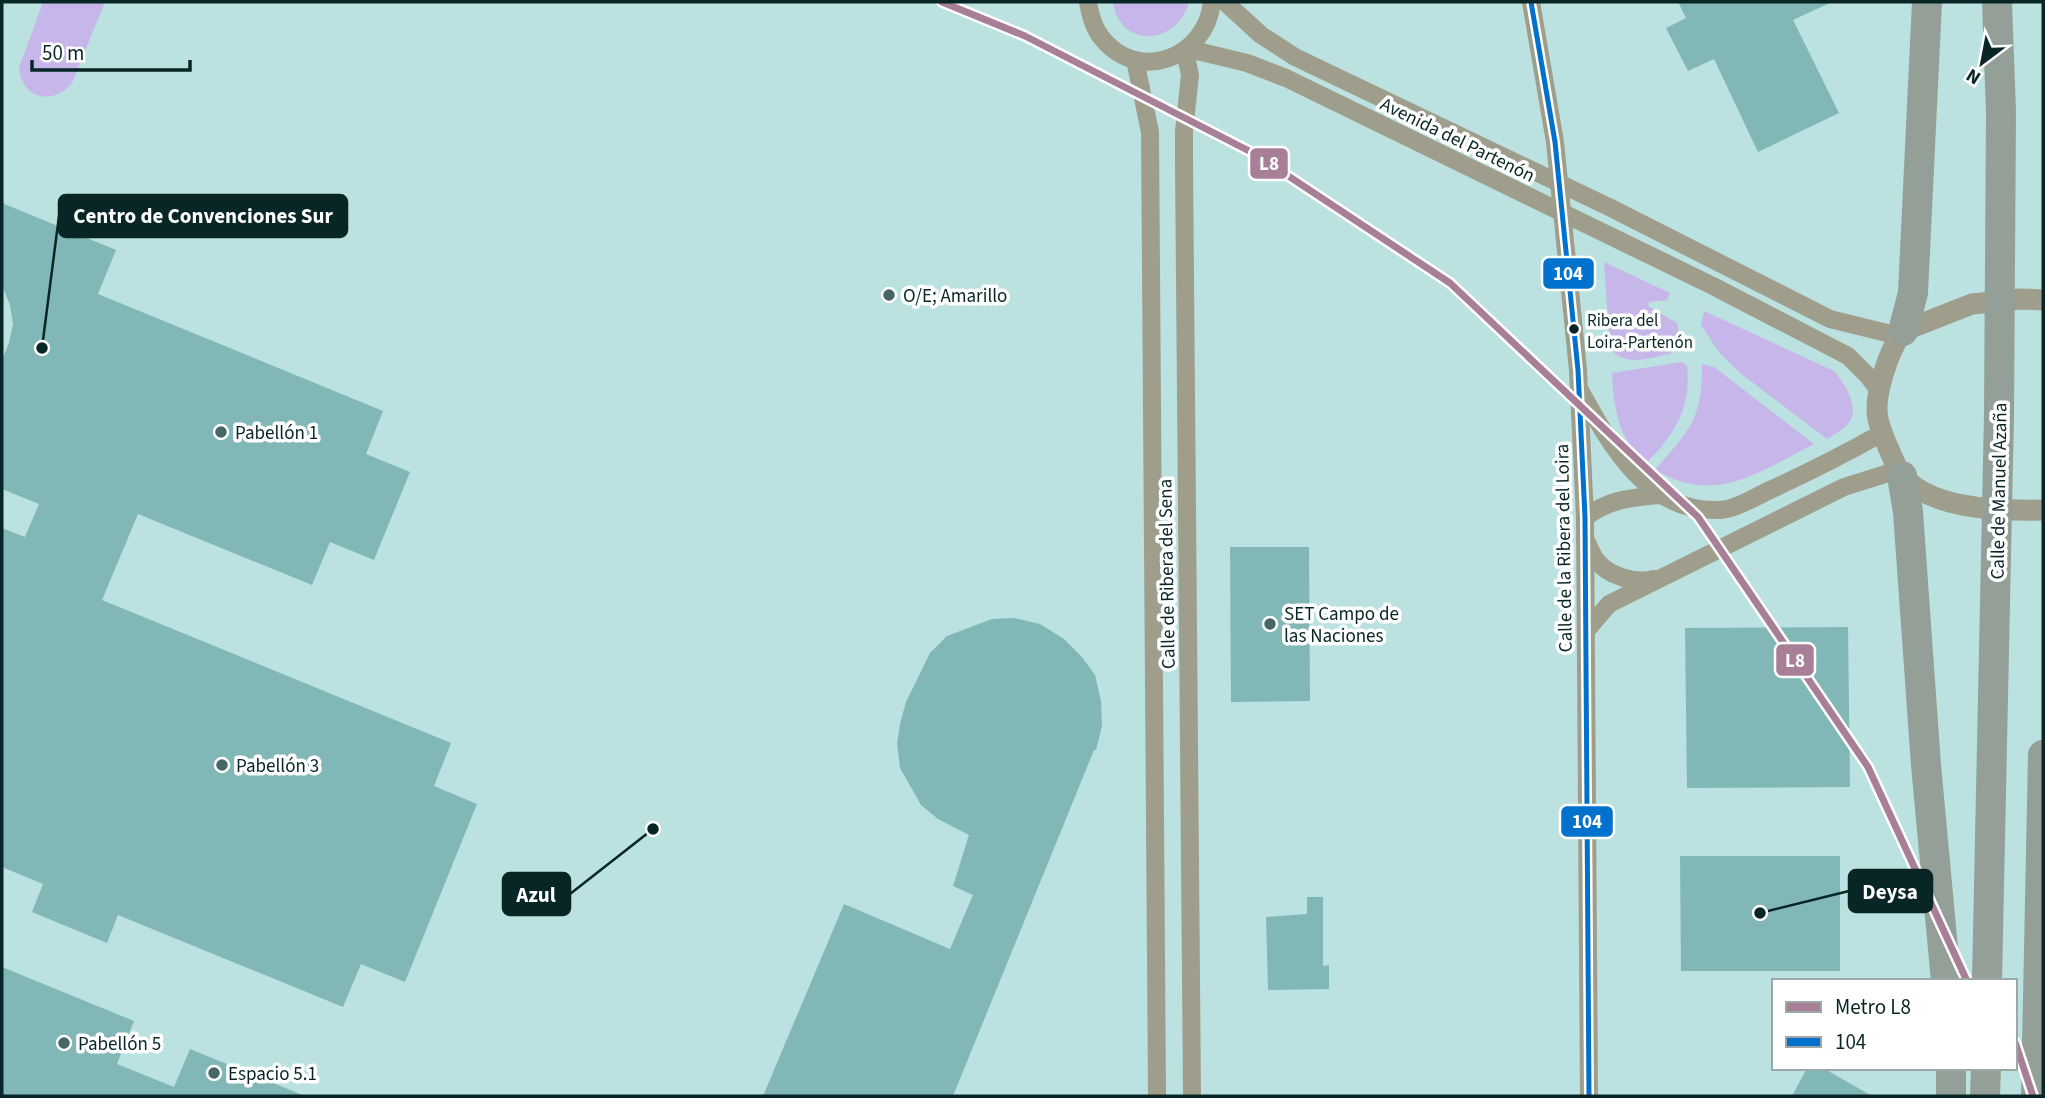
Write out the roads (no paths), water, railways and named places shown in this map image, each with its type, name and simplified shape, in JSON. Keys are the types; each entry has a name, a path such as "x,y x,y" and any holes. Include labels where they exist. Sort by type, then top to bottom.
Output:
{"highway":[{"path":"1901,334 1913,293 1927,2"},
{"name":"Calle de Manuel Azaña","path":"1987,979 1999,414 2001,112 1997,2"},
{"path":"1900,473 1908,512 1926,765 1946,979"},
{"path":"2036,1096 2043,755"},
{"path":"1951,1070 1951,1096"},
{"path":"1985,1096 1986,1070"}],"street":[{"path":"1088,2 1091,20 1101,38 1116,52 1135,60 1161,61 1187,50 1203,35 1211,17 1212,2"},
{"name":"Avenida del Partenón","path":"1226,2 1262,35 1295,57 1609,207 1830,319 1901,334"},
{"name":"Calle de la Ribera del Loira","path":"1531,2 1555,142 1579,388 1585,517 1589,1096"},
{"name":"Calle de Ribera del Sena","path":"1187,50 1190,75 1184,131 1184,184 1192,1096"},
{"name":"Avenida del Partenón","path":"1187,50 1247,63 1286,78 1713,286 1848,356 1879,391"},
{"name":"Calle de Ribera del Sena","path":"1135,60 1150,132 1157,1096"},
{"path":"2043,300 2021,299 1972,304 1901,334 1887,362 1879,391 1877,415 1900,473 1928,494 1961,505 2011,511 2043,510"},
{"path":"1579,388 1612,446 1630,468 1660,495 1696,509 1721,510 1831,461 1882,433"},
{"path":"1586,631 1609,604 1844,487 1900,473"},
{"path":"1585,517 1602,505 1617,499 1660,495"},
{"path":"1584,536 1596,561 1610,573 1627,579 1648,581 1669,575"}],"metro line":[{"name":"L8","path":"942,2 1025,36 1255,154 1450,283 1698,517 1868,767 1966,979"},
{"name":"L8","path":"2017,1048 2033,1096"}],"place":[{"name":"O/E; Amarillo","path":"889,295"},
{"name":"Ribera del Loira-Partenón","path":"1574,329"},
{"name":"Centro de Convenciones Sur","path":"42,348"},
{"name":"Pabellón 1","path":"221,432"},
{"name":"SET Campo de las Naciones","path":"1270,624"},
{"name":"Pabellón 3","path":"222,765"},
{"name":"Azul","path":"653,829"},
{"name":"Deysa","path":"1760,913"},
{"name":"Pabellón 5","path":"64,1043"},
{"name":"Espacio 5.1","path":"214,1073"}]}
